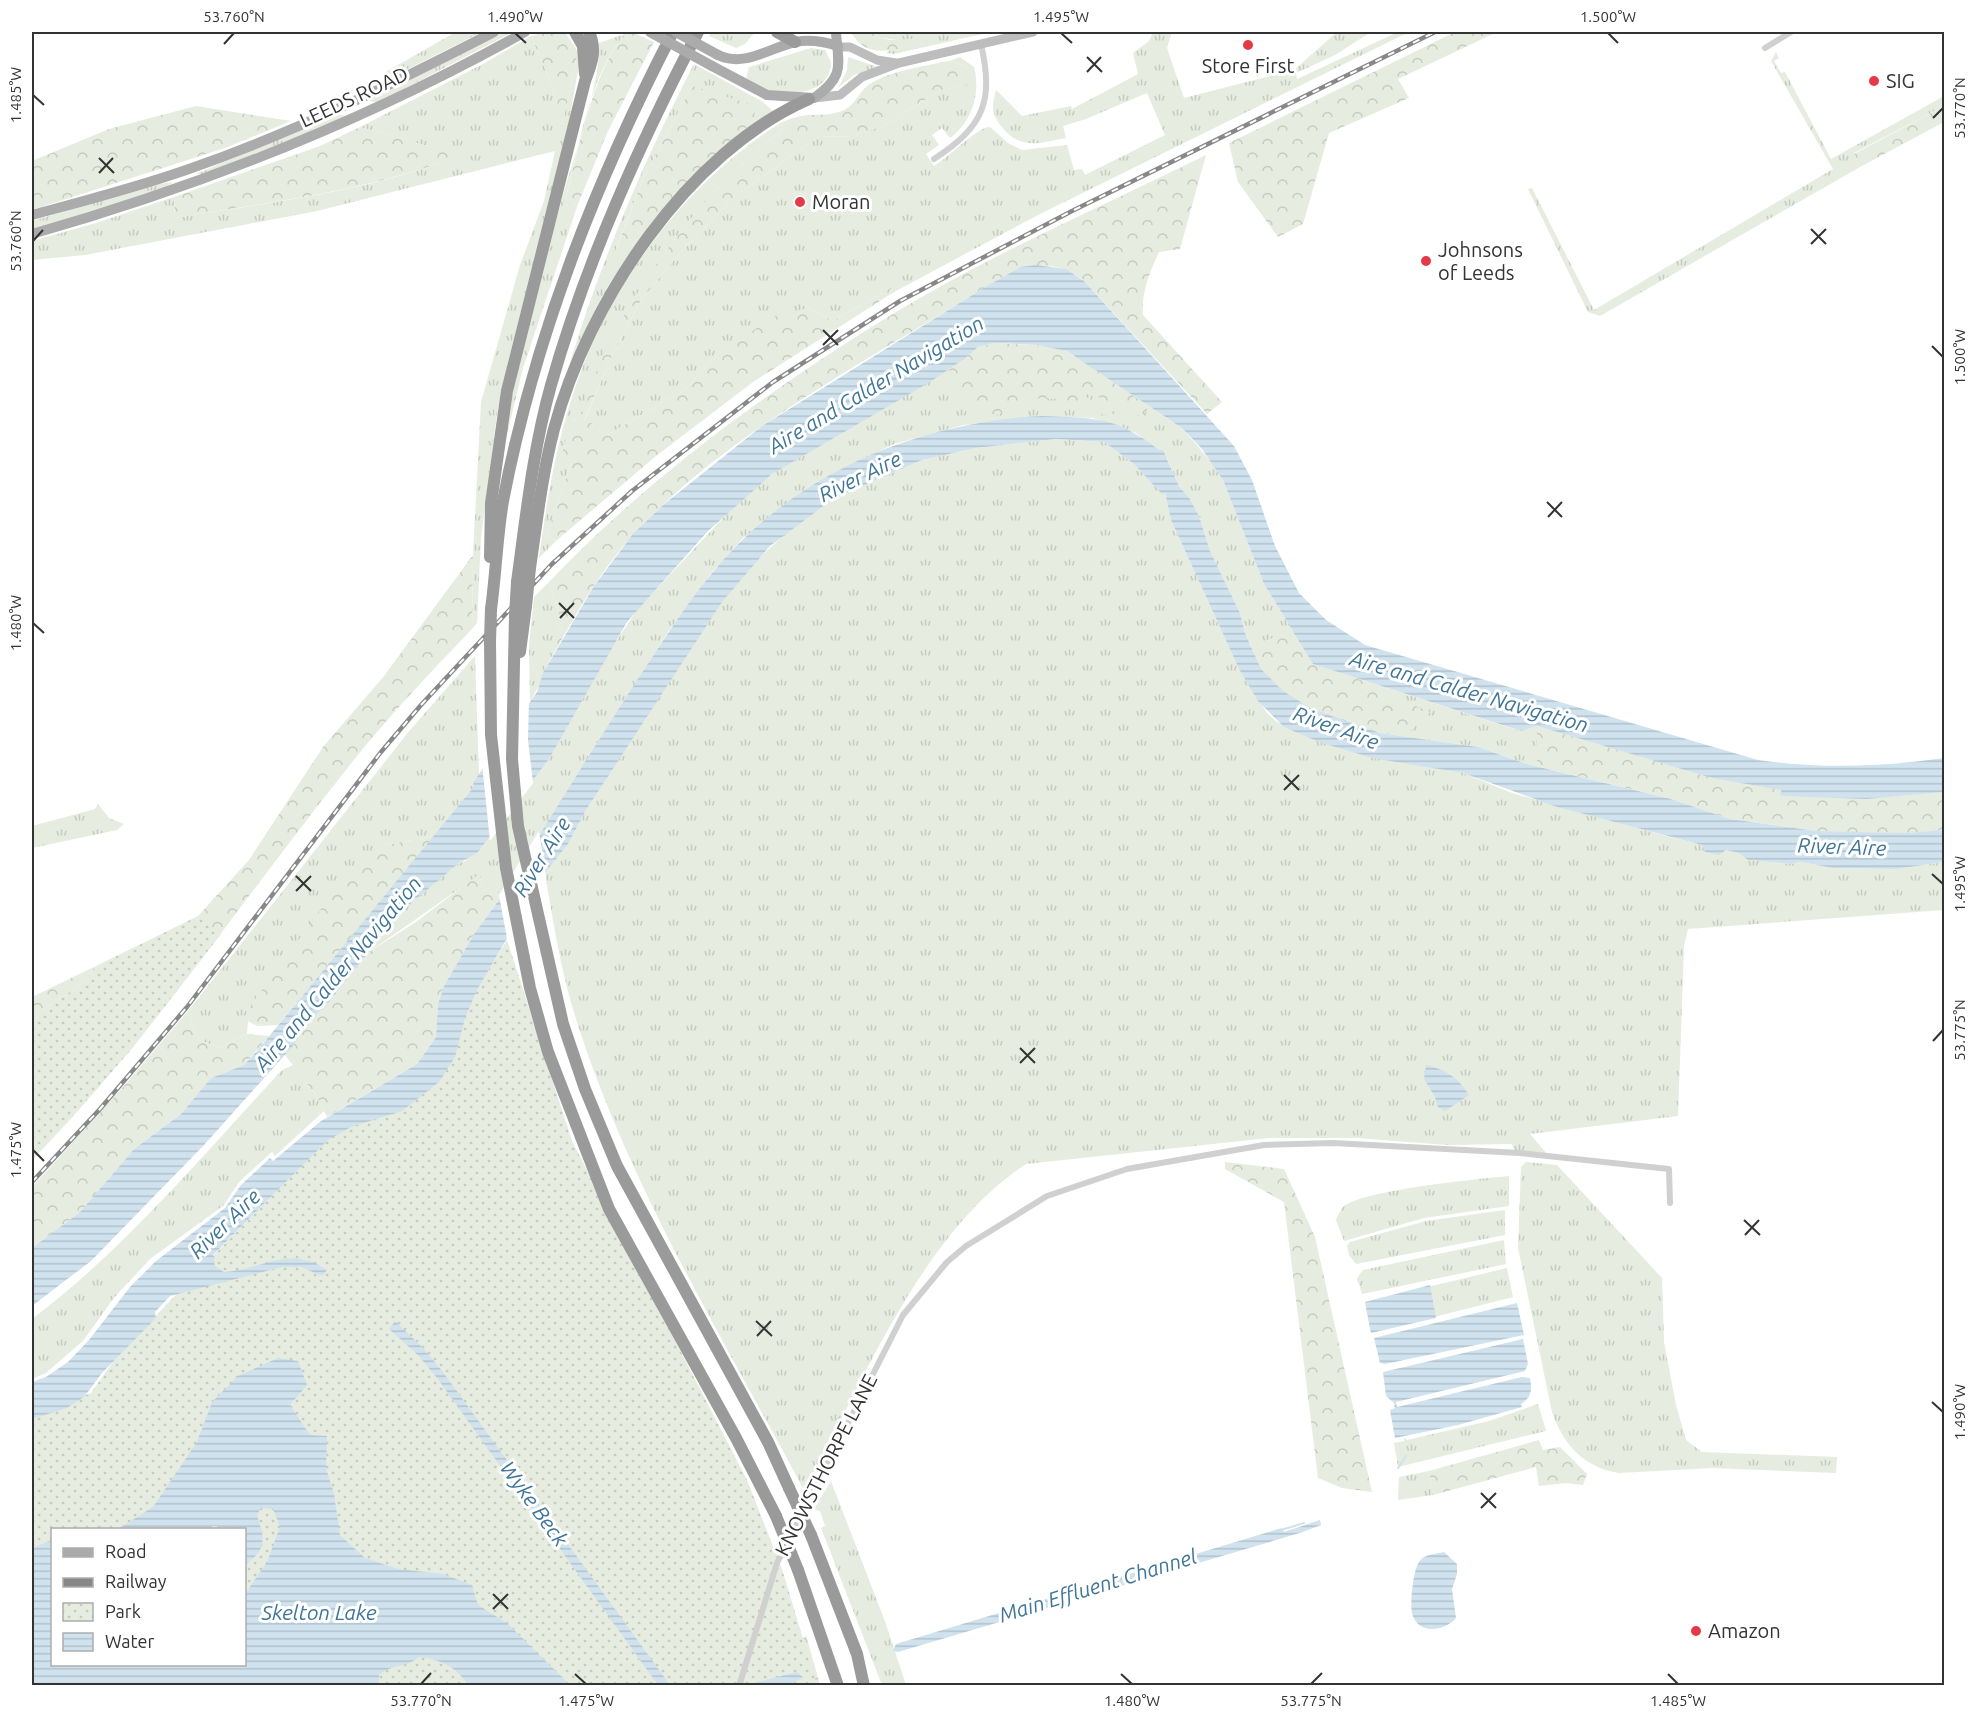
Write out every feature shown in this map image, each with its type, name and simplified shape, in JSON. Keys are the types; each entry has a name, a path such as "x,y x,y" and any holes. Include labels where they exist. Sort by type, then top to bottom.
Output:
{"highway":[{"path":"575,32 583,46 585,81"},
{"path":"589,32 593,43 594,58 585,81 507,391 491,502 491,735 506,868 530,988 548,1052 609,1209 736,1438 776,1516 798,1570 838,1686"},
{"path":"491,606 505,492 530,381 550,315 584,222 635,106 675,32"},
{"path":"698,32 656,114 604,231 570,321 551,386 536,451 517,582 515,616 512,759 518,826 563,1024 585,1089 617,1166 768,1442 811,1534 869,1686"},
{"path":"777,32 795,42"},
{"path":"513,686 523,639 542,485 555,428 583,353 610,297 658,226 700,178 761,124 812,98"},
{"path":"857,1654 864,1686"}],"main road":[{"name":"LEEDS ROAD","path":"32,215 183,171 357,100 494,32"},
{"name":"LEEDS ROAD","path":"32,234 194,184 361,116 525,32"},
{"path":"650,32 767,95 812,98 840,95 862,77 899,63 1033,32"},
{"path":"675,32 729,59 746,59 795,42 826,42 850,47 878,60 899,63"},
{"path":"795,42 806,32"},
{"path":"812,98 825,91 837,76 840,53 836,32"},
{"path":"183,171 186,179 194,184"}],"street":[{"path":"1765,48 1791,32"},
{"path":"934,159 964,138 981,114 988,83 981,44"},
{"name":"KNOWSTHORPE LANE","path":"739,1685 777,1563 903,1315 947,1262 966,1246 1047,1196 1127,1169 1264,1145 1333,1143 1512,1153 1670,1169 1670,1203"}],"green space":[{"path":"456,32 482,32 398,74 382,74"},
{"path":"501,32 513,32 377,103 367,100"},
{"path":"546,32 565,32 578,52 562,127 553,88 531,36"},
{"path":"630,32 617,45 605,64 590,105 599,58 599,43"},
{"path":"632,32 654,42 608,131 578,204 564,206 598,83 619,42"},
{"path":"711,32 755,32 745,44 736,48 709,36"},
{"path":"851,32 871,32 880,38 891,40 925,38 925,43 884,51 875,50 858,42"},
{"path":"871,32 991,32 894,54 886,53 893,48 925,43 880,38"},
{"path":"1153,32 1172,32 1167,48 1184,98 1294,70 1337,32 1371,32 1335,55 1296,73 1297,79 1398,32 1409,32 1038,215 894,292 891,288 833,321 808,308 723,350 683,391 607,435 590,422 584,422 610,360 641,300 679,254 735,196 818,137 852,136 883,126 941,90 968,85 970,68 949,61 960,57 974,67 976,87 973,106 964,124 950,138 942,128 932,135 939,145 926,154 934,166 970,137 990,127 1008,143 1022,150 1067,145 1074,170 1082,169 1085,175 1165,135 1147,93 1086,119 1063,126 1066,138 1030,143 1008,134 995,117 993,109 996,90 1022,116 1071,106 1072,109 1138,74 1133,53 1149,41"},
{"path":"1455,32 1497,32 1398,79 1409,98 1329,133 1303,224 1278,237 1238,182 1229,143"},
{"path":"531,36 553,88 562,126 578,52 580,60 565,143 509,358 497,414 481,537 477,623 472,629 473,555 481,402 520,265 544,201 555,151 317,211 85,255 32,260 32,241 174,197 175,218 355,187 425,168 459,155 360,127 483,64"},
{"path":"811,48 825,50 831,62 825,80 810,90 780,93 761,87 746,78 749,67"},
{"path":"1776,52 1779,58 1774,61 1781,73 1785,72 1831,159 1944,96 1944,106 1854,153 1860,167 1600,316 1588,312 1528,189 1532,188 1594,310 1833,169 1771,61"},
{"path":"848,57 875,66 874,69 854,75 839,87 847,70"},
{"path":"949,61 970,68 969,85 941,90 883,126 852,136 818,137 735,196 679,254 641,300 610,360 584,421 590,422 607,435 683,391 723,350 777,315 808,308 833,321 891,288 894,292 753,382 656,456 557,540 546,537 572,462 562,454 571,420 578,421 603,356 636,295 679,233 703,204 755,152 782,131 777,125 805,115 836,113 852,104 869,85 882,78 910,69"},
{"path":"694,64 763,102 773,111 747,130 638,246 557,408 599,276 634,190","holes":["692,86 756,120 725,143 695,174 625,259 616,249 642,181"]},
{"path":"692,86 753,105 756,120 702,168 670,203 625,260 616,250 642,181"},
{"path":"196,106 291,121 225,148 32,210 32,161 109,129"},
{"path":"1944,106 1944,122 1860,167 1854,154"},
{"path":"337,114 348,117 204,174 196,174"},
{"path":"777,125 782,131 759,149 714,192 673,242 622,320 578,421 571,420 572,462 546,537 557,540 539,558 562,430 590,349 608,311 630,274 682,207 743,149"},
{"path":"360,127 460,155 391,178 355,187 175,218 174,197 320,146"},
{"path":"579,143 564,206 578,204 523,368 505,443 516,378 531,313"},
{"path":"1206,155 1180,249 1159,252 1147,282 1143,298 1143,315 1222,402 1207,414 1084,281 1061,268 1049,266 1037,266 1014,272 990,284 804,398 714,461 672,496 635,533 608,565 543,673 561,621 549,582 627,507 711,438 845,344 929,293 1007,251"},
{"path":"174,182 160,190 32,229 32,221 158,184"},
{"path":"994,343 1051,346 1067,351 1149,407 1142,417 1085,391 1084,396 1115,412 1112,418 1064,399 1032,398 995,416 964,407 949,370 978,347"},
{"path":"1077,356 1183,429 1213,464 1223,480 1264,584 1313,664 1520,731 1537,726 1712,778 1867,799 1944,792 1944,830 1905,833 1816,831 1527,764 1478,747 1380,733 1312,709 1257,658 1245,633 1240,613 1210,551 1199,516 1190,499 1179,486 1167,458 1136,433 1093,418 1042,416 963,425 894,444 832,474 743,538 712,572 668,632 499,900 496,882 484,891 479,875 369,952 401,912 459,863 465,861 549,759 607,655 637,610 737,503 772,474 806,452 964,359"},
{"path":"1056,439 1104,442 1134,464 1162,493 1165,493 1171,520 1239,669 1267,713 1277,722 1299,733 1362,755 1463,773 1512,793 1670,837 1738,853 1748,860 1791,864 1801,862 1832,868 1896,869 1944,862 1944,910 1688,929 1684,946 1678,1116 1530,1134 1547,1154 1514,1150 1512,1144 1447,1145 1357,1138 1269,1138 1026,1164 989,1193 955,1229 925,1269 872,1359 805,1492 710,1319 623,1142 576,1019 558,946 545,873 568,844 586,810 710,616 753,564 784,535 833,499 922,460 976,448"},
{"path":"473,555 472,629 405,700 357,756 154,1020 115,1068 32,1160 198,916 249,860 323,747 384,676"},
{"path":"549,582 561,621 542,680 530,702 529,646 534,597"},
{"path":"1293,630 1313,664 1372,684 1380,691 1430,712 1405,736 1350,724 1311,709 1293,699 1265,676 1251,646"},
{"path":"475,656 479,774 474,781 474,788 435,836 385,845 248,1020 247,1034 220,1048 199,1040 188,1011 410,730"},
{"path":"1537,726 1712,778 1782,790 1780,795 1784,796 1867,799 1944,792 1944,830 1905,833 1816,831 1730,819 1671,799 1537,766"},
{"path":"98,804 109,818 124,824 117,830 32,848 32,826 95,809"},
{"path":"435,836 278,1025 257,1026 248,1021 251,1005 331,895 385,845"},
{"path":"479,874 484,891 496,881 499,900 474,934 444,986 438,1004 436,1037 417,1064 327,1117 316,1095 285,1055 306,1025 329,1002 369,952 416,922"},
{"path":"198,916 221,934 131,1050 32,1160 32,1026 41,1011 78,987 96,966"},
{"path":"507,940 572,1141 747,1480 782,1569 817,1685 32,1686 32,1417 91,1393 112,1363 198,1271 339,1128 408,1100"},
{"path":"96,966 78,987 41,1011 32,1026 32,997"},
{"path":"188,1011 199,1040 220,1048 247,1034 269,1036 244,1065 211,1078 181,1114 134,1149 80,1212 32,1248 32,1187 124,1086"},
{"path":"293,1065 316,1095 324,1111 275,1156 272,1152 240,1181 223,1206 150,1259 113,1299 83,1341 46,1373 32,1379 32,1319 131,1232 282,1070"},
{"path":"1225,1162 1284,1169 1315,1237 1372,1492 1342,1488 1318,1478 1284,1202 1225,1169"},
{"path":"1526,1162 1557,1165 1662,1278 1664,1342 1676,1405 1686,1440 1702,1452 1837,1457 1836,1473 1712,1468 1619,1473 1595,1466 1576,1453 1562,1434 1552,1412 1518,1248 1521,1167"},
{"path":"1509,1176 1509,1206 1424,1218 1344,1241 1336,1220 1343,1207 1372,1195 1422,1186"},
{"path":"1505,1210 1505,1235 1356,1264 1349,1255 1347,1246 1350,1242 1426,1221"},
{"path":"1504,1240 1506,1264 1362,1294 1357,1278 1363,1270"},
{"path":"1507,1268 1513,1297 1371,1333 1365,1302"},
{"path":"1538,1404 1546,1431 1398,1467 1394,1443 1404,1441 1404,1437 1407,1440 1489,1421"},
{"path":"1539,1440 1543,1450 1560,1447 1587,1474 1583,1485 1566,1483 1539,1486 1536,1467 1433,1495 1429,1471"},
{"path":"1429,1471 1433,1495 1398,1500 1399,1477"},
{"path":"831,1481 886,1624 906,1685 882,1685 821,1528 825,1526 820,1511 814,1509"},
{"path":"806,1635 820,1685 800,1685 793,1651"}],"water":[{"name":"Aire and Calder Navigation","path":"1036,265 1066,269 1084,281 1234,446 1252,480 1275,546 1299,593 1326,620 1365,645 1758,760 1805,765 1851,766 1944,758 1944,792 1867,799 1784,796 1780,795 1782,790 1712,778 1537,726 1521,731 1313,664 1264,584 1223,480 1202,449 1183,429 1067,351 1037,345 994,343 978,347 930,382 772,474 708,531 627,622 549,759 477,853 459,863 401,912 329,1002 306,1025 292,1047 204,1145 91,1261 32,1306 32,1248 80,1212 134,1149 181,1114 211,1078 244,1065 257,1051 473,788 474,781 537,692 543,673 594,586 633,534 663,505 762,426 990,284 1021,267"},
{"name":"River Aire","path":"1042,416 1077,417 1104,421 1130,431 1159,450 1163,450 1179,486 1190,499 1199,516 1210,551 1240,613 1245,633 1261,669 1283,691 1312,709 1380,733 1478,747 1527,764 1671,799 1730,819 1816,831 1905,833 1944,830 1944,862 1896,869 1832,868 1801,862 1791,864 1748,860 1738,853 1726,850 1719,855 1705,852 1702,845 1554,806 1463,773 1372,758 1319,742 1284,727 1258,701 1239,669 1171,520 1165,493 1162,494 1134,464 1104,442 1056,439 976,448 922,460 833,499 770,546 722,602 586,810 568,844 545,873 477,990 465,1018 455,1057 439,1082 402,1111 351,1127 328,1140 213,1255 215,1266 224,1272 276,1260 300,1259 327,1270 322,1276 301,1267 282,1267 170,1296 155,1312 156,1318 102,1373 84,1397 67,1408 32,1419 32,1382 46,1377 68,1362 89,1340 130,1287 156,1261 225,1208 241,1185 270,1158 273,1161 321,1121 417,1064 436,1037 438,1004 444,986 474,934 499,900 600,738 691,600 744,538 780,508 819,481 860,460 904,442 949,429 995,420"},
{"path":"1426,1065 1451,1075 1469,1095 1445,1111 1438,1107 1424,1079"},
{"path":"1430,1285 1436,1318 1371,1333 1365,1302"},
{"path":"1517,1303 1524,1335 1385,1364 1380,1363 1374,1338"},
{"name":"Wyke Beck","path":"395,1321 424,1349 443,1372 670,1685 658,1685 437,1378 418,1355 389,1329"},
{"path":"1523,1339 1528,1364 1525,1371 1396,1402 1397,1407 1522,1377 1530,1378 1530,1393 1521,1404 1522,1407 1458,1425 1395,1438 1390,1410 1395,1408 1394,1403 1386,1396 1383,1372"},
{"name":"Skelton Lake","path":"278,1358 298,1361 307,1385 290,1405 310,1435 327,1436 326,1468 334,1494 340,1535 365,1558 398,1569 443,1574 472,1585 478,1605 507,1623 570,1685 468,1685 459,1673 447,1665 419,1657 409,1663 390,1668 379,1675 379,1683 385,1685 32,1685 32,1554 35,1547 51,1540 51,1666 246,1666 246,1593 267,1562 280,1527 273,1509 261,1508 257,1515 263,1538 261,1549 246,1564 246,1528 213,1526 212,1528 120,1528 153,1507 197,1442 212,1402 238,1376"},
{"path":"1320,1520 1321,1525 1303,1532 898,1652 893,1651 896,1644 1282,1528 1284,1532"},
{"path":"1444,1552 1457,1564 1457,1574 1452,1589 1456,1618 1445,1626 1425,1628 1415,1620 1411,1608 1415,1572 1424,1557"},
{"path":"797,1672 803,1678 787,1685 746,1685"}],"pier":[{"path":"529,698 528,740 533,783 490,841 482,764"},
{"path":"539,831 546,878 508,944 499,895"}],"waterway":[{"path":"1398,1468 1406,1456"},
{"name":"Main Effluent Channel","path":"1281,1530 1304,1523"}],"railway":[{"path":"32,1182 100,1109 187,1007 381,752 421,705 552,564 632,491 773,382 900,301 1072,211 1435,32"}],"place":[{"name":"Store First","path":"1248,45"},
{"name":"SIG","path":"1874,81"},
{"name":"Moran","path":"800,202"},
{"name":"Johnsons of Leeds","path":"1426,261"},
{"name":"Amazon","path":"1696,1631"}]}
